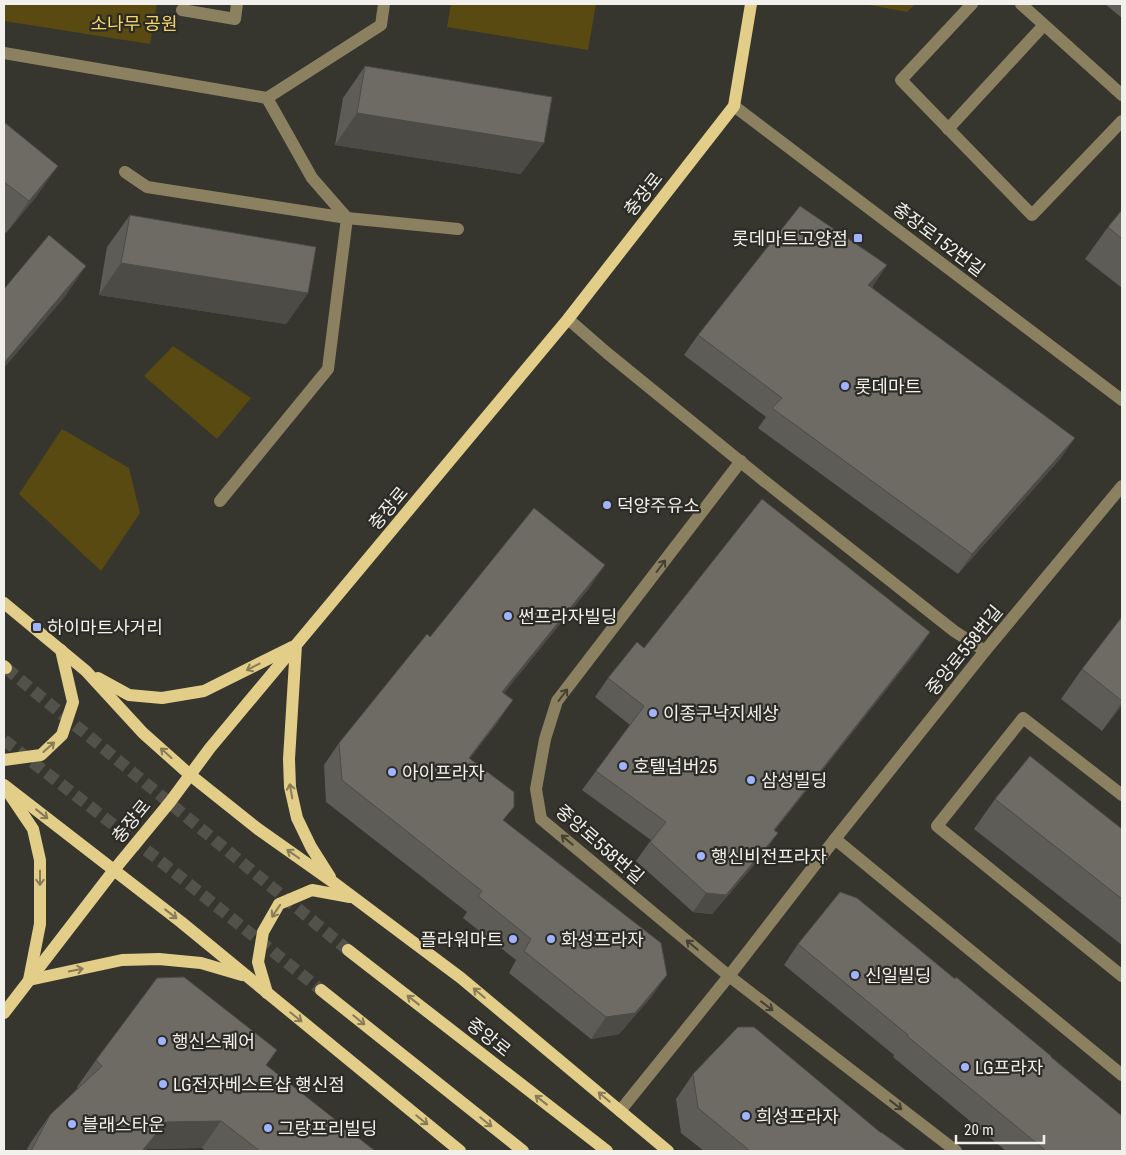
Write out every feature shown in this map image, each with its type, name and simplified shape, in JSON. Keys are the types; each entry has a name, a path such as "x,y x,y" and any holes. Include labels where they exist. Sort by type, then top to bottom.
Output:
{"main road":[{"name":"충장로","path":"4,1013 114,870 170,802 189,774 568,320 734,106 751,4"},
{"path":"4,603 86,671 143,733 189,774 258,830 333,882 461,978 668,1151"},
{"path":"86,671 129,695 162,698 204,691 296,644"},
{"path":"296,644 289,759 290,787 297,818 311,847 333,882"},
{"path":"4,760 41,754 62,735 72,702 60,650"},
{"path":"4,786 181,922 460,1151"},
{"path":"4,786 33,830 40,860 40,924 29,980 122,960 159,959 201,963 247,976"},
{"path":"267,994 258,962 263,932 279,904 312,890 352,897"},
{"name":"중앙로","path":"348,950 607,1151"},
{"path":"321,990 523,1151"}],"street":[{"path":"182,10 235,19 237,4"},
{"path":"4,53 267,98 381,25 384,4"},
{"path":"972,4 901,80 1032,215 1122,121"},
{"path":"1021,4 1122,94"},
{"path":"948,129 1044,25"},
{"path":"220,501 328,369 347,218 312,178 267,98"},
{"name":"충장로152번길","path":"734,106 1122,400"},
{"path":"125,172 147,187 347,218 458,229"},
{"path":"568,320 763,480 946,625 985,651"},
{"name":"중앙로558번길","path":"729,976 541,819 536,789 546,739 558,702 741,461"},
{"name":"중앙로558번길","path":"620,1111 985,651 1122,486"},
{"path":"1122,795 1023,718 937,826 1122,976"},
{"path":"835,839 1122,1075"},
{"path":"729,976 956,1151"}],"green space":[{"name":"소나무 공원","path":"4,4 157,4 150,44 4,21"},
{"path":"451,4 596,4 588,50 447,27"},
{"path":"870,4 915,4 907,12"},
{"path":"173,346 251,398 217,439 144,376"},
{"path":"62,429 129,468 140,513 101,571 19,494"}],"building":[{"path":"365,66 552,97 544,143 357,113"},
{"path":"4,122 58,166 29,201 4,182"},
{"name":"롯데마트","path":"800,206 887,265 868,285 1075,438 972,554 772,408 782,398 698,335"},
{"path":"1122,210 1122,239 1108,227"},
{"path":"130,215 316,247 308,293 121,263"},
{"path":"49,235 86,266 4,363 4,289"},
{"path":"762,499 930,632 774,830 778,833 726,895 706,893 650,842 666,822 596,771 644,706 608,678 637,642 644,648"},
{"path":"534,508 605,565 502,692 513,700 469,758 514,792 514,807 503,820 661,943 667,975 635,1013 606,1017 524,951 531,939 478,896 482,891 342,780 339,743 427,634 430,637"},
{"path":"1122,617 1122,701 1082,669"},
{"path":"1030,756 1122,829 1122,899 995,799"},
{"path":"840,892 857,898 955,979 956,977 1122,1116 1122,1151 1046,1151 798,944"},
{"path":"184,977 277,1050 266,1065 375,1151 260,1151 221,1121 166,1122 142,1151 31,1151 50,1115 102,1066 96,1060 157,978"},
{"path":"738,1027 754,1027 881,1133 907,1151 750,1151 698,1108 693,1074"}],"tunnel":[{"path":"6,668 348,950"},
{"path":"4,740 159,860 321,990"}],"place":[{"name":"롯데마트고양점","path":"858,238"},
{"name":"롯데마트","path":"845,386"},
{"name":"덕양주유소","path":"607,505"},
{"name":"썬프라자빌딩","path":"508,616"},
{"name":"하이마트사거리","path":"37,627"},
{"name":"이종구낙지세상","path":"653,713"},
{"name":"호텔넘버25","path":"623,766"},
{"name":"아이프라자","path":"392,772"},
{"name":"삼성빌딩","path":"751,780"},
{"name":"행신비전프라자","path":"701,856"},
{"name":"플라워마트","path":"513,939"},
{"name":"화성프라자","path":"551,939"},
{"name":"신일빌딩","path":"855,975"},
{"name":"행신스퀘어","path":"162,1041"},
{"name":"LG프라자","path":"965,1067"},
{"name":"LG전자베스트샵 행신점","path":"163,1084"},
{"name":"희성프라자","path":"746,1116"},
{"name":"블래스타운","path":"72,1124"},
{"name":"그랑프리빌딩","path":"268,1128"}]}
